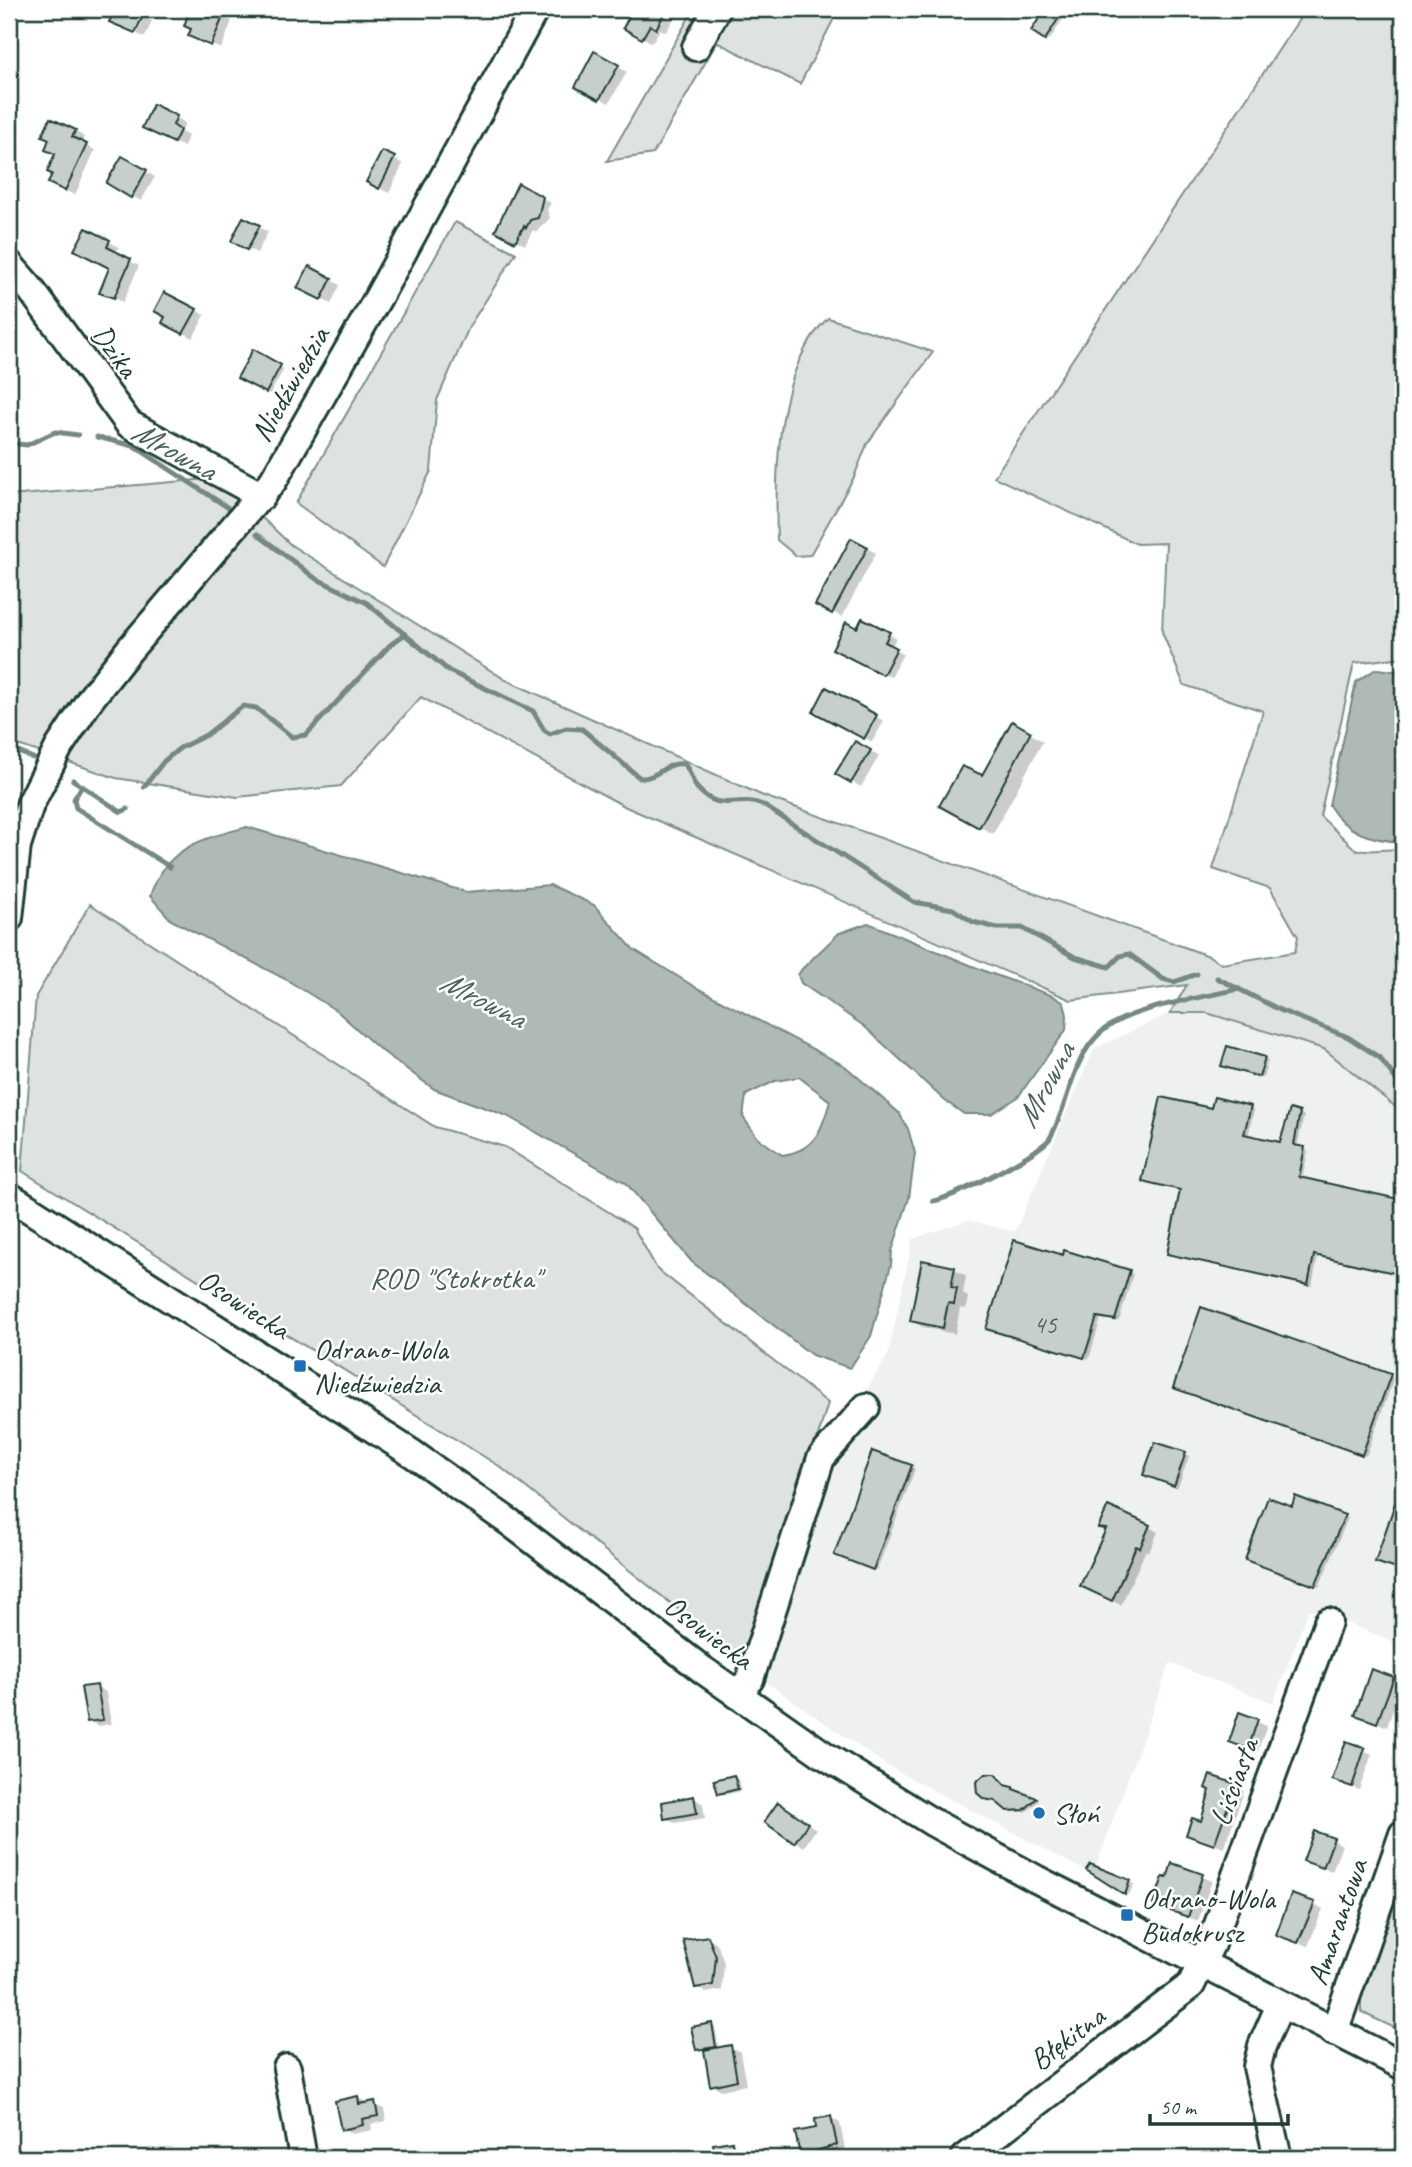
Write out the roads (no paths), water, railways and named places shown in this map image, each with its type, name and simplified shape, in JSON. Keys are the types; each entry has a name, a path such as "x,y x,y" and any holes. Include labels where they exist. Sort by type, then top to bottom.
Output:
{"street":[{"name":"Niedźwiedzia","path":"9,918 13,845 50,763 91,698 262,496 379,296 535,9"},
{"path":"696,47 717,9"},
{"name":"Dzika","path":"9,264 29,286 129,424 262,496"},
{"name":"Osowiecka","path":"9,1196 413,1454 512,1524 738,1695 824,1755 932,1822 1203,1965 1403,2066"},
{"path":"738,1695 750,1679 821,1458 866,1407"},
{"name":"Liściasta","path":"1203,1965 1328,1622"},
{"name":"Amarantowa","path":"1334,2032 1403,1834"},
{"name":"Błękitna","path":"965,2158 1191,1985 1203,1965"},
{"path":"1278,2158 1257,2067 1262,2046 1280,2004"},
{"path":"287,2068 303,2158"}],"water":[{"path":"1376,669 1403,672 1403,842 1360,833 1343,822 1329,805 1356,682"},
{"path":"247,827 466,892 550,885 594,905 633,949 695,987 845,1066 899,1113 908,1129 915,1153 909,1198 892,1251 891,1265 871,1336 850,1368 812,1355 692,1262 626,1183 507,1116 434,1089 378,1048 337,1011 287,980 171,920 150,896 165,866 200,841","holes":["799,1077 830,1101 820,1130 810,1144 793,1153 782,1155 758,1138 743,1117 746,1095 775,1081"]},
{"path":"868,923 1053,996 1064,1003 1067,1015 1066,1030 1018,1097 991,1114 964,1114 944,1100 864,1026 801,983 798,975 802,969 839,933"}],"waterway":[{"name":"Mrowna","path":"9,443 27,445 55,432 78,435"},
{"name":"Mrowna","path":"97,437 134,446 227,507"},
{"name":"Mrowna","path":"257,534 315,578 367,603 449,671 533,711 544,730 550,734 566,728 582,729 640,778 652,776 672,765 684,764 697,788 706,796 722,802 754,802 763,805 914,902 953,909 973,922 997,928 1022,928 1075,957 1109,967 1120,956 1129,954 1163,979 1174,982 1197,974"},
{"name":"Mrowna","path":"144,787 164,761 180,748 206,735 243,706 256,708 292,737 306,735 390,645 405,634"},
{"name":"Mrowna","path":"9,748 33,758"},
{"name":"Mrowna","path":"73,780 121,812 128,809"},
{"name":"Mrowna","path":"82,786 74,799 76,808 170,867"},
{"name":"Mrowna","path":"1217,978 1282,1011 1348,1037 1380,1058 1403,1089"},
{"name":"Mrowna","path":"933,1201 995,1174 1043,1145 1050,1138 1057,1123 1074,1075 1089,1046 1100,1033 1114,1023 1158,1007 1239,989"}],"place":[{"name":"Odrano-Wola Niedźwiedzia","path":"300,1366"},
{"name":"Słoń","path":"1039,1813"},
{"name":"Odrano-Wola Budokrusz","path":"1127,1915"}],"park label":[{"name":"ROD \"Stokrotka\"","path":"455,1278"}]}
